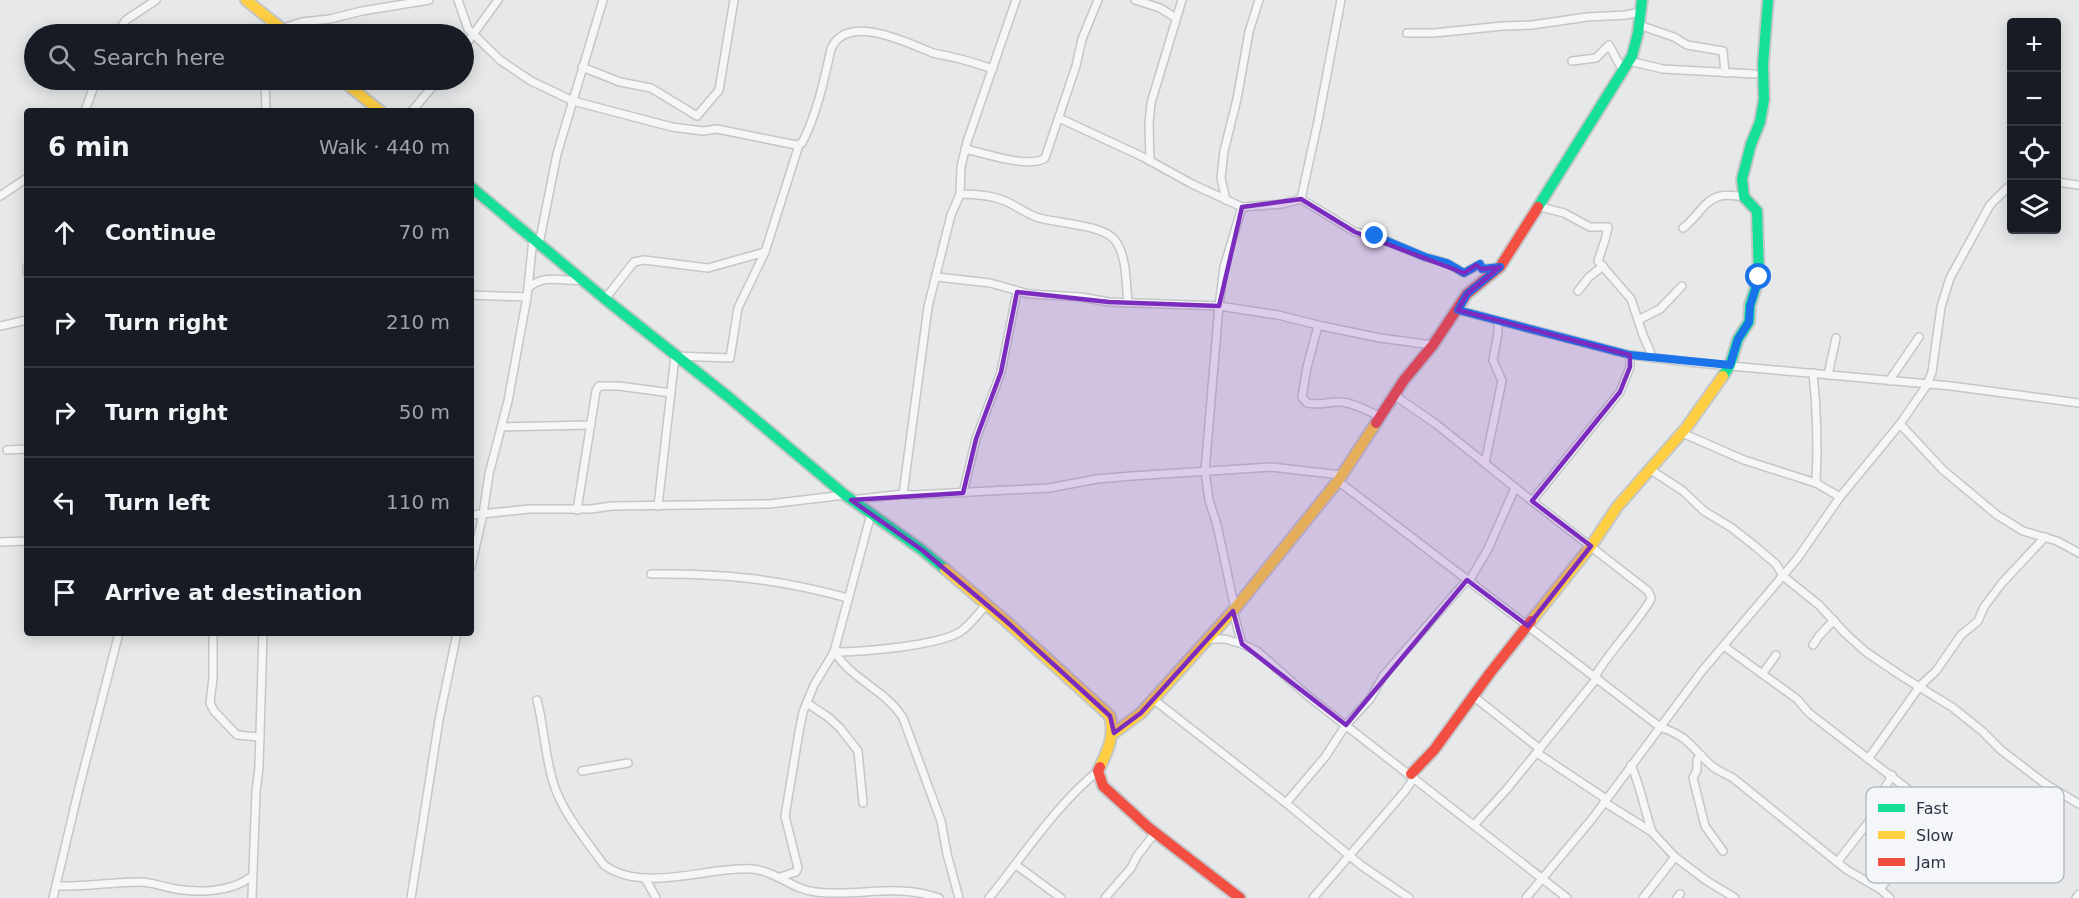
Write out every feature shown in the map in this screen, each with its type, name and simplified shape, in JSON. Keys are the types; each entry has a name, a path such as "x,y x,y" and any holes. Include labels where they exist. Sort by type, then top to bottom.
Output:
{"street":[{"path":"123,24 156,0"},
{"path":"246,0 276,24"},
{"path":"302,24 429,0"},
{"path":"458,0 466,24"},
{"path":"498,0 474,34 500,60 531,81 573,101 672,127 703,131 717,129 799,145"},
{"path":"474,554 489,474 508,400 536,241 557,154 603,0"},
{"path":"582,67 620,82 651,88 697,116 720,90 734,0"},
{"path":"903,494 928,307 938,277 951,215 960,194 961,167 965,149 1016,0"},
{"path":"965,149 1013,160 1040,161 1046,158 1076,66 1082,39 1098,0"},
{"path":"1135,0 1160,8 1176,18"},
{"path":"1150,161 1151,103 1182,0"},
{"path":"1226,200 1221,178 1224,151 1237,99 1249,32 1259,0"},
{"path":"1301,199 1341,0"},
{"path":"1114,733 1141,713 1234,610 1340,478 1379,416 1433,345 1467,294 1500,267 1629,61 1639,25 1642,0"},
{"path":"1313,898 1405,791 1412,776 1591,546 1617,507 1682,433 1730,365 1738,339 1749,322 1750,306 1759,277 1756,212 1744,196 1742,179 1751,144 1760,122 1764,99 1763,65 1768,0"},
{"path":"1407,33 1532,26 1640,12"},
{"path":"269,24 270,19"},
{"path":"1639,25 1674,37 1687,45 1723,51 1725,73"},
{"path":"675,356 730,358 738,308 765,252 799,145 813,118 835,40 848,32 892,36 935,53 993,69"},
{"path":"1572,61 1596,58 1609,45 1623,71"},
{"path":"1629,61 1663,69 1754,74"},
{"path":"86,108 92,90"},
{"path":"266,90 267,108"},
{"path":"354,90 376,108"},
{"path":"415,108 430,90"},
{"path":"1059,118 1242,207 1282,204 1301,199 1355,232 1375,236 1425,257 1447,263 1464,273 1480,264 1482,269 1500,267"},
{"path":"0,196 24,180"},
{"path":"2061,183 2079,185"},
{"path":"1526,898 1605,801 1702,671 1784,576 1839,497 1900,424 1927,385 1932,372 1941,307 1950,278 1990,205 2007,188"},
{"path":"474,189 675,356 732,399 848,498 922,550 1110,716 1114,733 1098,771 1086,780 1046,825 989,898"},
{"path":"960,194 978,194 1005,201 1037,217 1103,232 1113,238 1122,260 1128,303"},
{"path":"1683,228 1693,221 1705,205 1714,198 1722,195 1744,196"},
{"path":"1537,206 1564,213 1590,227 1608,227 1598,261 1631,299 1653,358"},
{"path":"1242,207 1224,267 1205,471 1209,500 1217,525 1242,644"},
{"path":"605,299 634,262 644,260 708,268 765,252"},
{"path":"1578,291 1602,266"},
{"path":"938,277 990,283 1029,294 1081,297 1109,302 1219,306 1278,315 1318,326 1380,338 1433,345"},
{"path":"528,288 538,280 582,280"},
{"path":"1638,320 1660,309 1682,286"},
{"path":"963,493 976,439 1001,372 1017,292"},
{"path":"474,295 527,297"},
{"path":"1458,310 1630,355 2079,403"},
{"path":"0,326 24,321"},
{"path":"1485,463 1502,381 1493,360 1498,321"},
{"path":"1318,326 1302,396 1307,403 1319,405 1341,402 1379,416"},
{"path":"1889,381 1919,337"},
{"path":"1828,375 1836,338"},
{"path":"1532,501 1620,392 1630,367 1630,355"},
{"path":"658,506 675,356"},
{"path":"1813,373 1817,415 1816,483"},
{"path":"578,510 596,391 599,386 619,386 671,393"},
{"path":"1394,395 1437,424 1648,591 1651,597 1625,636 1608,654 1596,677 1539,751 1474,825"},
{"path":"1900,424 1943,470 1997,515 2023,531 2045,537 2079,553"},
{"path":"502,427 591,425"},
{"path":"1682,433 1744,460 1816,483 1839,497"},
{"path":"7,450 24,449"},
{"path":"474,515 529,509 578,510 612,506 769,504 903,494 1049,488 1096,479 1271,467 1298,469 1340,478 1468,580 1660,727 1686,739 1714,768 1733,778 1854,874 1866,881"},
{"path":"1651,470 1683,491 1704,511 1732,528 1756,547 1776,564 1784,576 1820,605 1866,652 1952,707 2001,750 2052,787"},
{"path":"1286,803 1325,757 1346,725 1370,699 1383,676 1468,580 1488,549 1515,488"},
{"path":"780,877 796,872 798,868 786,822 785,806 799,732 814,686 834,652 871,514"},
{"path":"1868,759 1920,686 1936,671 1961,635 1978,621 1984,607 2002,583 2045,537"},
{"path":"0,542 24,540"},
{"path":"651,574 711,574 770,580 802,585 848,598"},
{"path":"834,652 854,652 930,641 954,635 968,625 986,605"},
{"path":"1813,645 1834,620"},
{"path":"53,898 118,636"},
{"path":"213,636 213,678 210,703 214,711 237,735 260,737"},
{"path":"252,898 251,877 260,737 262,636"},
{"path":"411,898 439,720 456,636"},
{"path":"1207,639 1224,639 1257,651 1308,696 1567,898"},
{"path":"1725,646 1797,699 1809,713 1906,787"},
{"path":"834,652 847,668 884,697 903,718 942,821 947,854 959,898"},
{"path":"1763,673 1776,655"},
{"path":"1473,696 1539,751 1605,801 1652,832 1675,857 1735,898"},
{"path":"537,699 545,751 553,782 563,806 604,865 620,873 656,879 736,869 754,869 780,877 813,892 886,890 915,892 939,898"},
{"path":"1153,699 1362,866 1409,898"},
{"path":"807,703 828,717 858,751 863,803"},
{"path":"1701,755 1697,760 1697,770 1693,778 1705,826 1723,851"},
{"path":"582,771 628,763"},
{"path":"1631,765 1640,783 1652,832"},
{"path":"1098,771 1103,786 1155,833 1240,898"},
{"path":"1886,787 1892,775"},
{"path":"2064,795 2079,804"},
{"path":"1838,861 1866,825"},
{"path":"1105,898 1131,868 1137,856 1155,833"},
{"path":"1643,898 1675,857"},
{"path":"1016,865 1062,898"},
{"path":"57,886 83,887 138,882 190,891 228,888 242,884 251,877"},
{"path":"645,878 656,898"},
{"path":"1870,883 1890,898"},
{"path":"1880,889 1885,883"},
{"path":"804,898 813,892"},
{"path":"2076,898 2079,894"}],"highlighted area":[{"path":"1301,199 1355,232 1464,273 1476,265 1482,269 1500,267 1467,294 1458,310 1630,355 1630,367 1620,392 1532,501 1591,546 1528,626 1467,580 1346,725 1242,644 1233,611 1141,713 1114,733 1110,716 1007,622 922,550 851,500 963,493 976,439 1001,372 1017,292 1109,302 1219,306 1242,207"}],"traffic: fast":[{"path":"1538,207 1632,56 1638,33 1642,0"},
{"path":"1723,376 1730,365 1738,339 1749,322 1750,305 1759,277 1757,211 1744,197 1742,179 1751,144 1760,122 1764,99 1763,65 1768,0"},
{"path":"474,190 845,495 945,569"}],"traffic: slow":[{"path":"246,0 276,24"},
{"path":"354,90 376,108"},
{"path":"1531,621 1591,546 1617,507 1686,428 1723,376"},
{"path":"1114,733 1141,713 1233,611 1338,481 1376,423"},
{"path":"945,569 1110,716 1111,736 1100,767"}],"traffic: jam":[{"path":"1376,423 1404,380 1433,345 1467,294 1500,267 1538,207"},
{"path":"1411,774 1434,750 1531,621"},
{"path":"1100,767 1098,771 1103,786 1149,828 1240,898"}],"route":[{"path":"1375,236 1425,257 1447,263 1464,273 1480,264 1482,269 1500,267 1467,294 1458,310 1630,355 1698,363 1730,365 1738,339 1749,322 1750,306 1759,277"}]}
